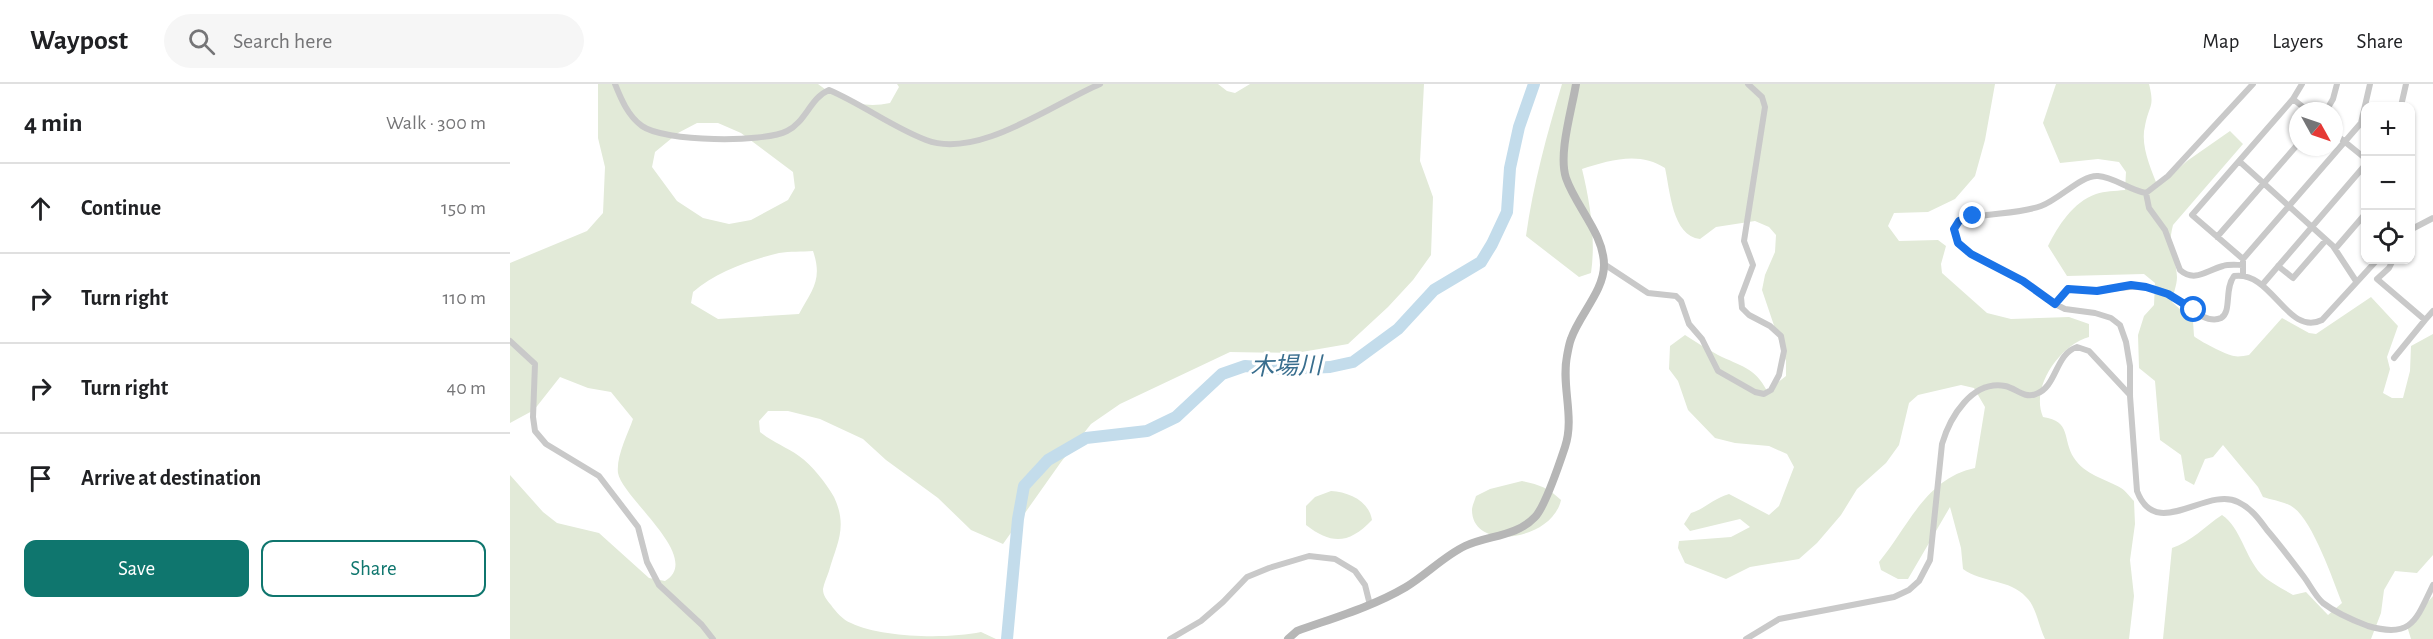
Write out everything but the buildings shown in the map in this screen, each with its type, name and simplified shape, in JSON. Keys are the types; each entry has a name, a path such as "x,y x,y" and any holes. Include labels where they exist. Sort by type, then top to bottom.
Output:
{"street":[{"path":"615,84 621,100 634,119 643,127 662,134 729,139 785,133 795,127 820,93 829,90 908,132 942,145 953,146 991,136 1022,124 1071,96 1100,84"},
{"path":"1288,639 1296,631 1370,604 1408,586 1461,548 1479,539 1502,536 1521,528 1536,517 1542,507 1566,445 1570,425 1566,360 1571,338 1600,281 1604,264 1601,246 1565,176 1564,152 1576,84"},
{"path":"1604,264 1648,293 1676,296 1681,301 1689,324 1702,339 1718,370 1755,392 1764,394 1772,390 1779,375 1784,351 1781,336 1770,326 1749,315 1742,308 1741,297 1753,265 1744,241 1765,107 1762,97 1748,84"},
{"path":"2253,84 2168,176 2146,193 2134,191 2098,176 2083,179 2063,195 2040,206 1973,216 1959,221 1954,229 1958,243 1971,254 2023,281 2055,304 2065,309 2095,313 2111,318 2120,325 2126,342 2130,366 2137,491 2141,500 2152,510 2163,514 2176,512 2217,498 2231,498 2243,504 2281,547 2322,602 2337,613 2383,631 2404,630 2411,625 2433,585"},
{"path":"2243,262 2192,215 2293,99 2302,84"},
{"path":"2331,102 2337,84"},
{"path":"2243,275 2243,262 2361,123 2370,84"},
{"path":"2402,102 2406,84"},
{"path":"2293,99 2297,102"},
{"path":"2344,142 2361,157"},
{"path":"2217,237 2289,154"},
{"path":"2239,161 2335,249 2356,281"},
{"path":"2262,285 2361,168"},
{"path":"2146,193 2149,208 2165,230 2180,270 2185,275 2195,277 2224,265 2243,262"},
{"path":"2415,227 2433,218"},
{"path":"2335,249 2361,219"},
{"path":"2278,266 2292,278 2325,240"},
{"path":"2055,304 2068,289 2097,291 2131,285 2156,289 2168,294 2204,319 2212,320 2223,317 2228,310 2229,283 2234,276 2243,275 2253,278 2262,285 2298,319 2307,323 2316,323 2322,320 2373,264"},
{"path":"2391,264 2377,279 2425,320"},
{"path":"2394,358 2433,311"},
{"path":"510,341 535,364 533,417 535,431 546,444 599,476 638,527 648,561 659,585 702,625 713,639"},
{"path":"1746,639 1779,619 1894,597 1909,590 1919,580 1930,560 1942,444 1947,425 1974,393 1992,387 2006,386 2023,395 2036,394 2049,384 2065,354 2077,346 2089,351 2130,396"},
{"path":"1170,639 1201,621 1224,602 1247,577 1309,556 1335,559 1355,571 1365,585 1370,604"}],"green space":[{"path":"598,84 818,84 843,99 861,104 880,105 890,103 899,87 897,84 1218,84 1227,91 1235,93 1250,84 1424,84 1420,161 1433,197 1431,255 1413,280 1388,307 1348,344 1296,353 1230,352 1120,404 1091,424 1003,544 971,530 938,498 886,460 863,439 820,419 788,411 768,411 759,421 760,432 809,464 827,486 838,508 840,535 823,589 826,598 840,616 851,623 880,632 915,636 951,636 981,632 996,639 510,639 510,475 543,512 557,523 599,533 649,578 665,581 674,571 675,558 668,543 623,484 618,473 621,452 633,419 611,392 588,388 560,377 534,410 510,423 510,263 587,231 603,213 605,167 598,138","holes":["697,123 718,123 741,133 793,172 795,188 788,200 751,220 729,224 703,218 677,201 652,167 655,152 678,133","813,251 817,270 815,284 799,314 718,319 691,303 693,292 712,278 733,268 779,253"]},
{"path":"1562,84 1995,84 1985,140 1975,176 1955,199 1928,212 1894,213 1888,226 1899,241 1938,240 1946,246 1941,264 1942,273 1987,313 2011,319 2069,317 2089,324 2089,337 2068,349 2050,369 2044,381 2040,405 2043,417 2058,422 2062,427 2070,451 2078,464 2121,488 2134,501 2135,524 2130,560 2134,596 2129,639 2045,639 2032,606 2019,591 1963,569 1961,548 1950,507 1908,579 1898,579 1881,570 1879,562 1931,493 1958,473 1975,468 1985,407 1974,388 1961,385 1918,395 1909,403 1899,445 1886,463 1857,489 1841,515 1817,543 1799,559 1750,567 1726,579 1685,563 1678,548 1679,541 1731,537 1750,527 1740,519 1690,531 1684,524 1691,513 1729,494 1769,515 1779,506 1794,467 1787,454 1769,446 1735,443 1715,438 1688,410 1678,381 1669,369 1670,346 1685,335 1752,372 1767,391 1786,376 1786,361 1762,290 1765,275 1775,252 1776,235 1769,227 1755,221 1716,227 1700,239 1691,236 1683,230 1674,211 1665,168 1635,158 1614,160 1582,169 1590,207 1593,247 1591,273 1579,277 1526,236 1541,160"},
{"path":"2056,84 2149,84 2151,102 2144,141 2158,187 2187,161 2230,131 2243,144 2173,225 2171,248 2177,277 2172,302 2193,321 2196,338 2231,355 2249,355 2282,318 2309,333 2316,334 2371,297 2398,326 2387,357 2390,369 2383,393 2392,398 2403,398 2410,371 2411,346 2433,334 2433,555 2417,573 2395,571 2384,590 2381,613 2371,639 2163,639 2172,548 2192,538 2222,515 2234,527 2256,567 2268,580 2293,595 2306,592 2328,615 2342,603 2315,538 2294,508 2263,497 2258,487 2223,445 2213,457 2205,459 2194,485 2185,480 2181,455 2160,440 2155,381 2139,368 2138,335 2144,316 2154,305 2155,283 2144,274 2067,276 2048,246 2056,231 2080,203 2099,193 2125,190 2126,172 2119,162 2098,159 2060,163 2043,123"},
{"path":"1522,481 1543,487 1561,500 1555,514 1543,525 1513,536 1498,536 1485,532 1475,523 1472,510 1476,496 1490,489"},
{"path":"1331,491 1345,493 1357,499 1367,508 1372,520 1356,534 1340,539 1332,539 1315,532 1306,525 1306,506 1315,497"},
{"path":"2433,596 2433,639 2411,639 2407,626"}],"waterway":[{"name":"木場川","path":"1007,639 1018,519 1024,486 1048,460 1086,438 1147,431 1176,417 1222,374 1245,366 1283,369 1330,367 1353,362 1398,329 1434,290 1481,262 1492,244 1507,212 1510,168 1519,127 1534,84"}],"route":[{"path":"1973,216 1959,221 1954,229 1958,243 1971,254 2023,281 2055,304 2062,293 2068,289 2097,291 2131,285 2156,289 2194,310"}]}
